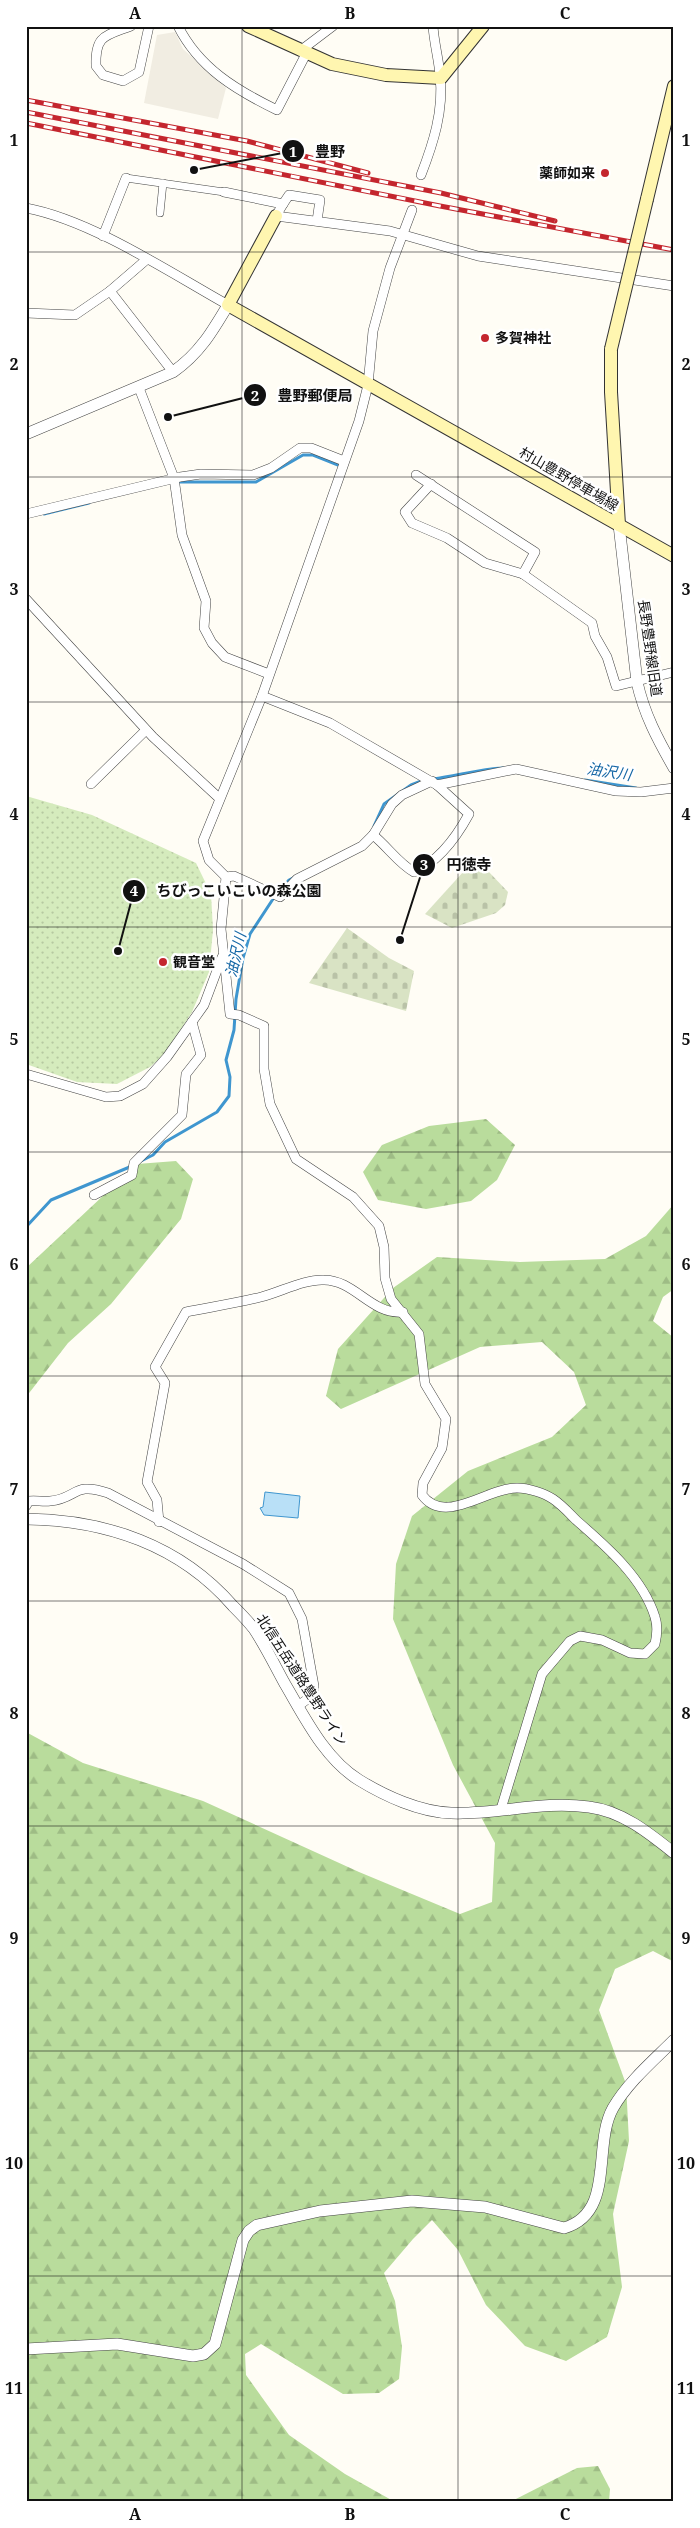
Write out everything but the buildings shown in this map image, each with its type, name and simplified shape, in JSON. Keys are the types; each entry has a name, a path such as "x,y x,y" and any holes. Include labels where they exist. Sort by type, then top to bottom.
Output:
{"main road":[{"path":"248,26 332,64 378,73 441,78 483,26"},
{"name":"村山豊野停車場線","path":"619,526 611,392 612,349 674,86"},
{"path":"228,305 276,216"},
{"name":"村山豊野停車場線","path":"228,305 619,526"},
{"path":"619,526 674,556"}],"street":[{"path":"131,26 104,35 98,43 96,66 103,75 123,81 139,72 149,26"},
{"path":"178,26 187,45 220,79 277,110 303,52 333,26"},
{"path":"421,175 434,140 440,108 441,78 433,26"},
{"path":"103,236 126,178 224,192 283,204"},
{"path":"160,213 163,183"},
{"path":"317,221 320,200 289,195 276,216 402,234 478,256 674,286"},
{"path":"26,208 73,223 103,236 228,305 202,347 190,360 173,372 139,388 27,433"},
{"path":"226,877 209,860 203,842 219,798 262,696 359,421 368,385 372,331 402,234 412,210"},
{"path":"26,314 75,315 110,291 146,260"},
{"path":"110,291 173,372"},
{"path":"139,388 174,478 182,534 206,601 204,628 212,644 225,657 269,674"},
{"path":"26,514 174,478 201,474 253,475 271,468 300,448 312,448 344,461"},
{"path":"416,475 535,552 523,574"},
{"path":"431,484 405,512 412,523 446,538 485,563 523,574 592,623 595,636 607,657 616,686 674,672"},
{"name":"長野豊野線旧道","path":"619,526 637,682 642,702 655,735 674,768"},
{"path":"26,600 146,730 219,798"},
{"path":"262,696 330,723 432,781 469,814 461,828 437,857 423,868 414,872 388,847 373,836"},
{"path":"91,784 146,730"},
{"path":"226,877 234,876 276,896 297,879 362,846 373,836 392,804 402,795 432,781 516,769 616,791 641,792 674,788"},
{"path":"226,877 221,929 222,956 235,1015 264,1026 264,1068 270,1104 296,1159 353,1197 379,1226 384,1247 385,1278 391,1299 419,1334 425,1384 446,1419 442,1448 421,1488 426,1500 432,1506 446,1509 492,1492 518,1488 535,1491 553,1499 603,1544 633,1578 649,1602 656,1619 656,1641 647,1653 640,1655 630,1653 602,1640 578,1636 570,1641 542,1674 501,1809"},
{"path":"26,1074 34,1074 106,1097 120,1096 143,1084 167,1057 204,1005 222,956"},
{"path":"94,1195 132,1175 134,1163 182,1115 186,1074 201,1055 192,1022"},
{"path":"159,1522 157,1500 147,1482 165,1383 155,1367 186,1312 260,1297 324,1280 339,1282 378,1308 391,1313 403,1312"},
{"path":"26,1506 30,1501 51,1501 79,1489 93,1488 108,1493 159,1522 242,1564 289,1593 302,1619 314,1686 313,1695 298,1706"},
{"name":"北信五岳道路豊野ライン","path":"26,1519 98,1525 132,1535 176,1556 215,1585 254,1629 325,1749 356,1779 380,1792 421,1808 450,1813 554,1805 590,1807 638,1824 674,1853"},
{"path":"26,2349 117,2344 193,2356 204,2354 215,2344 243,2240 257,2225 320,2211 412,2201 485,2207 564,2228 575,2225 583,2219 594,2204 607,2124 612,2109 632,2083 674,2040"}],"green space":[{"path":"26,796 92,815 196,863 211,894 213,930 209,972 192,1012 166,1053 150,1067 117,1084 77,1082 26,1064"},
{"path":"474,860 488,871 508,892 505,905 496,913 452,928 425,914"},
{"path":"347,928 389,958 414,971 406,1011 309,983"},
{"path":"486,1119 515,1145 497,1180 471,1201 426,1209 378,1200 363,1172 382,1145 429,1126"},
{"path":"176,1161 193,1179 181,1219 111,1304 68,1343 26,1397 26,1268 137,1164"},
{"path":"674,1204 674,1289 663,1297 653,1321 674,1338 674,1962 653,1951 615,1969 599,2010 626,2084 629,2141 613,2214 622,2287 607,2337 566,2361 525,2346 486,2305 458,2250 432,2220 384,2273 395,2301 402,2347 399,2379 379,2393 343,2394 261,2344 245,2354 246,2375 289,2435 345,2474 395,2502 26,2502 26,1732 83,1763 203,1801 359,1872 460,1914 492,1902 495,1843 453,1765 393,1619 396,1564 412,1516 468,1471 552,1437 586,1405 574,1372 542,1342 480,1347 341,1409 326,1396 338,1349 393,1288 437,1257 520,1262 605,1259 646,1236"},
{"path":"598,2466 610,2489 609,2502 510,2502 577,2468"}],"shaded area":[{"path":"175,32 183,49 226,88 218,119 144,103 157,35"}],"water":[{"path":"265,1492 300,1496 298,1518 264,1515 260,1508 263,1507"}],"waterway":[{"path":"179,482 256,482 303,455 313,455 338,465"},
{"path":"44,514 89,503"},
{"name":"油沢川","path":"433,779 503,768"},
{"name":"油沢川","path":"374,826 384,804 411,785 424,780"},
{"name":"油沢川","path":"585,780 636,788"},
{"name":"油沢川","path":"139,1162 153,1155 165,1142 217,1112 229,1096 230,1077 226,1060 234,1030 236,999 243,958 250,934 273,899 289,880 295,877"},
{"name":"油沢川","path":"26,1227 51,1200 132,1166"}],"railway":[{"path":"26,100 247,141 368,173"},
{"path":"26,112 441,193 555,221"},
{"path":"26,123 440,206 674,250"}],"place":[{"name":"豊野","path":"194,170"},
{"name":"薬師如来","path":"605,173"},
{"name":"多賀神社","path":"485,338"},
{"name":"豊野郵便局","path":"168,417"},
{"name":"円徳寺","path":"400,940"},
{"name":"ちびっこいこいの森公園","path":"118,951"},
{"name":"観音堂","path":"163,962"}]}
